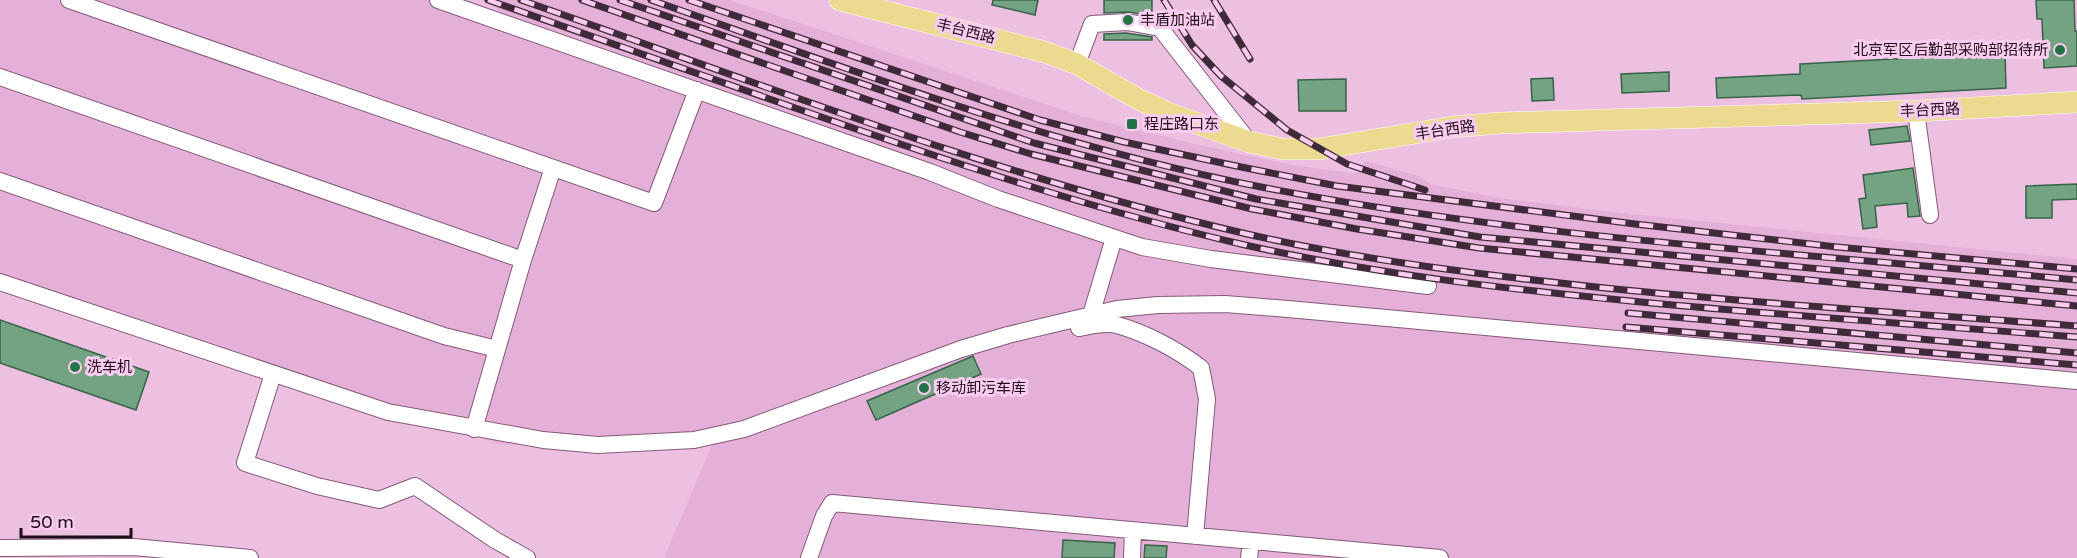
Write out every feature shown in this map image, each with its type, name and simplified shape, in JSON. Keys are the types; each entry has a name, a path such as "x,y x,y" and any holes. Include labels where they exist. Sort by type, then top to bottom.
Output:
{"main road":[{"name":"丰台西路","path":"840,0 1045,52 1077,64 1138,99 1168,113 1249,142 1282,149 1319,149 1452,127 1500,123 1916,111 2077,102"}],"street":[{"path":"69,0 654,203 697,90"},
{"path":"438,0 930,172 998,199 1142,247 1211,259 1428,286"},
{"path":"1077,64 1092,24 1127,22 1160,28 1249,142"},
{"path":"0,77 523,260"},
{"path":"1916,111 1930,215"},
{"path":"474,429 523,260 553,168"},
{"path":"0,181 444,336 497,349"},
{"path":"1091,315 1114,238"},
{"path":"0,282 388,412 543,440 598,445 694,440 744,429 961,349 1091,315 1118,309 1158,305 1235,305 2077,381"},
{"path":"1008,335 1014,337 1043,336 1097,325 1115,325 1172,350 1201,368 1207,399 1195,536"},
{"path":"273,374 245,463 316,486 380,500 415,486 495,540 527,558"},
{"path":"809,558 824,516 832,503 1195,536 1250,550 1440,558"},
{"path":"1132,558 1133,531"},
{"path":"0,548 134,547 250,558"}],"shaded area":[{"path":"0,0 468,0 498,11 497,0 730,0 1081,116 1287,164 1356,174 1366,161 1418,176 1430,184 1499,198 1630,214 2077,259 2077,558 664,558 712,445 620,450 499,444 0,275"}],"building":[{"path":"993,0 1038,0 1035,15 992,5"},
{"path":"1104,0 1152,0 1152,16 1129,12 1104,13"},
{"path":"2036,0 2074,0 2077,66 2044,68 2042,19 2037,19"},
{"path":"1126,33 1152,37 1152,40 1104,40 1104,34"},
{"path":"2005,53 2006,88 1802,99 1801,95 1717,98 1716,78 1800,74 1800,64"},
{"path":"1669,72 1669,91 1622,93 1621,74"},
{"path":"1553,78 1554,100 1532,101 1531,79"},
{"path":"1346,79 1346,111 1299,111 1298,80"},
{"path":"1907,126 1910,141 1871,145 1869,130"},
{"path":"1913,168 1920,216 1908,217 1907,203 1875,206 1877,227 1863,229 1859,199 1866,198 1863,175"},
{"path":"2077,184 2077,199 2052,200 2052,218 2026,218 2026,186"},
{"name":"洗车机","path":"0,320 149,372 136,410 0,363"},
{"name":"移动卸污车库","path":"973,356 981,374 876,420 867,401"},
{"path":"1063,540 1115,543 1114,558 1062,558"},
{"path":"1145,545 1167,546 1166,558 1144,558"}],"railway":[{"path":"488,0 964,165 1132,216 1295,256 1396,273 1549,293 2077,337"},
{"path":"521,0 791,96 972,157 1154,211 1291,244 1425,266 1605,288 2077,326"},
{"path":"582,0 960,132 1031,154 1252,209 1357,229 1479,248 2077,306"},
{"path":"620,0 1034,143 1256,199 1480,237 2077,293"},
{"path":"651,0 877,79 1029,128 1183,170 1261,187 1362,205 1566,232 2077,280"},
{"path":"689,0 1040,120 1124,142 1337,186 1837,247 2077,269"},
{"path":"1164,0 1192,45 1221,76 1287,130 1347,164 1425,190"},
{"path":"1214,0 1250,59"},
{"path":"1628,313 2077,353"},
{"path":"1626,327 2077,365"}],"place":[{"name":"丰盾加油站","path":"1128,20"},
{"name":"北京军区后勤部采购部招待所","path":"2060,50"},
{"name":"程庄路口东","path":"1132,124"},
{"name":"洗车机","path":"75,367"},
{"name":"移动卸污车库","path":"924,388"}]}
